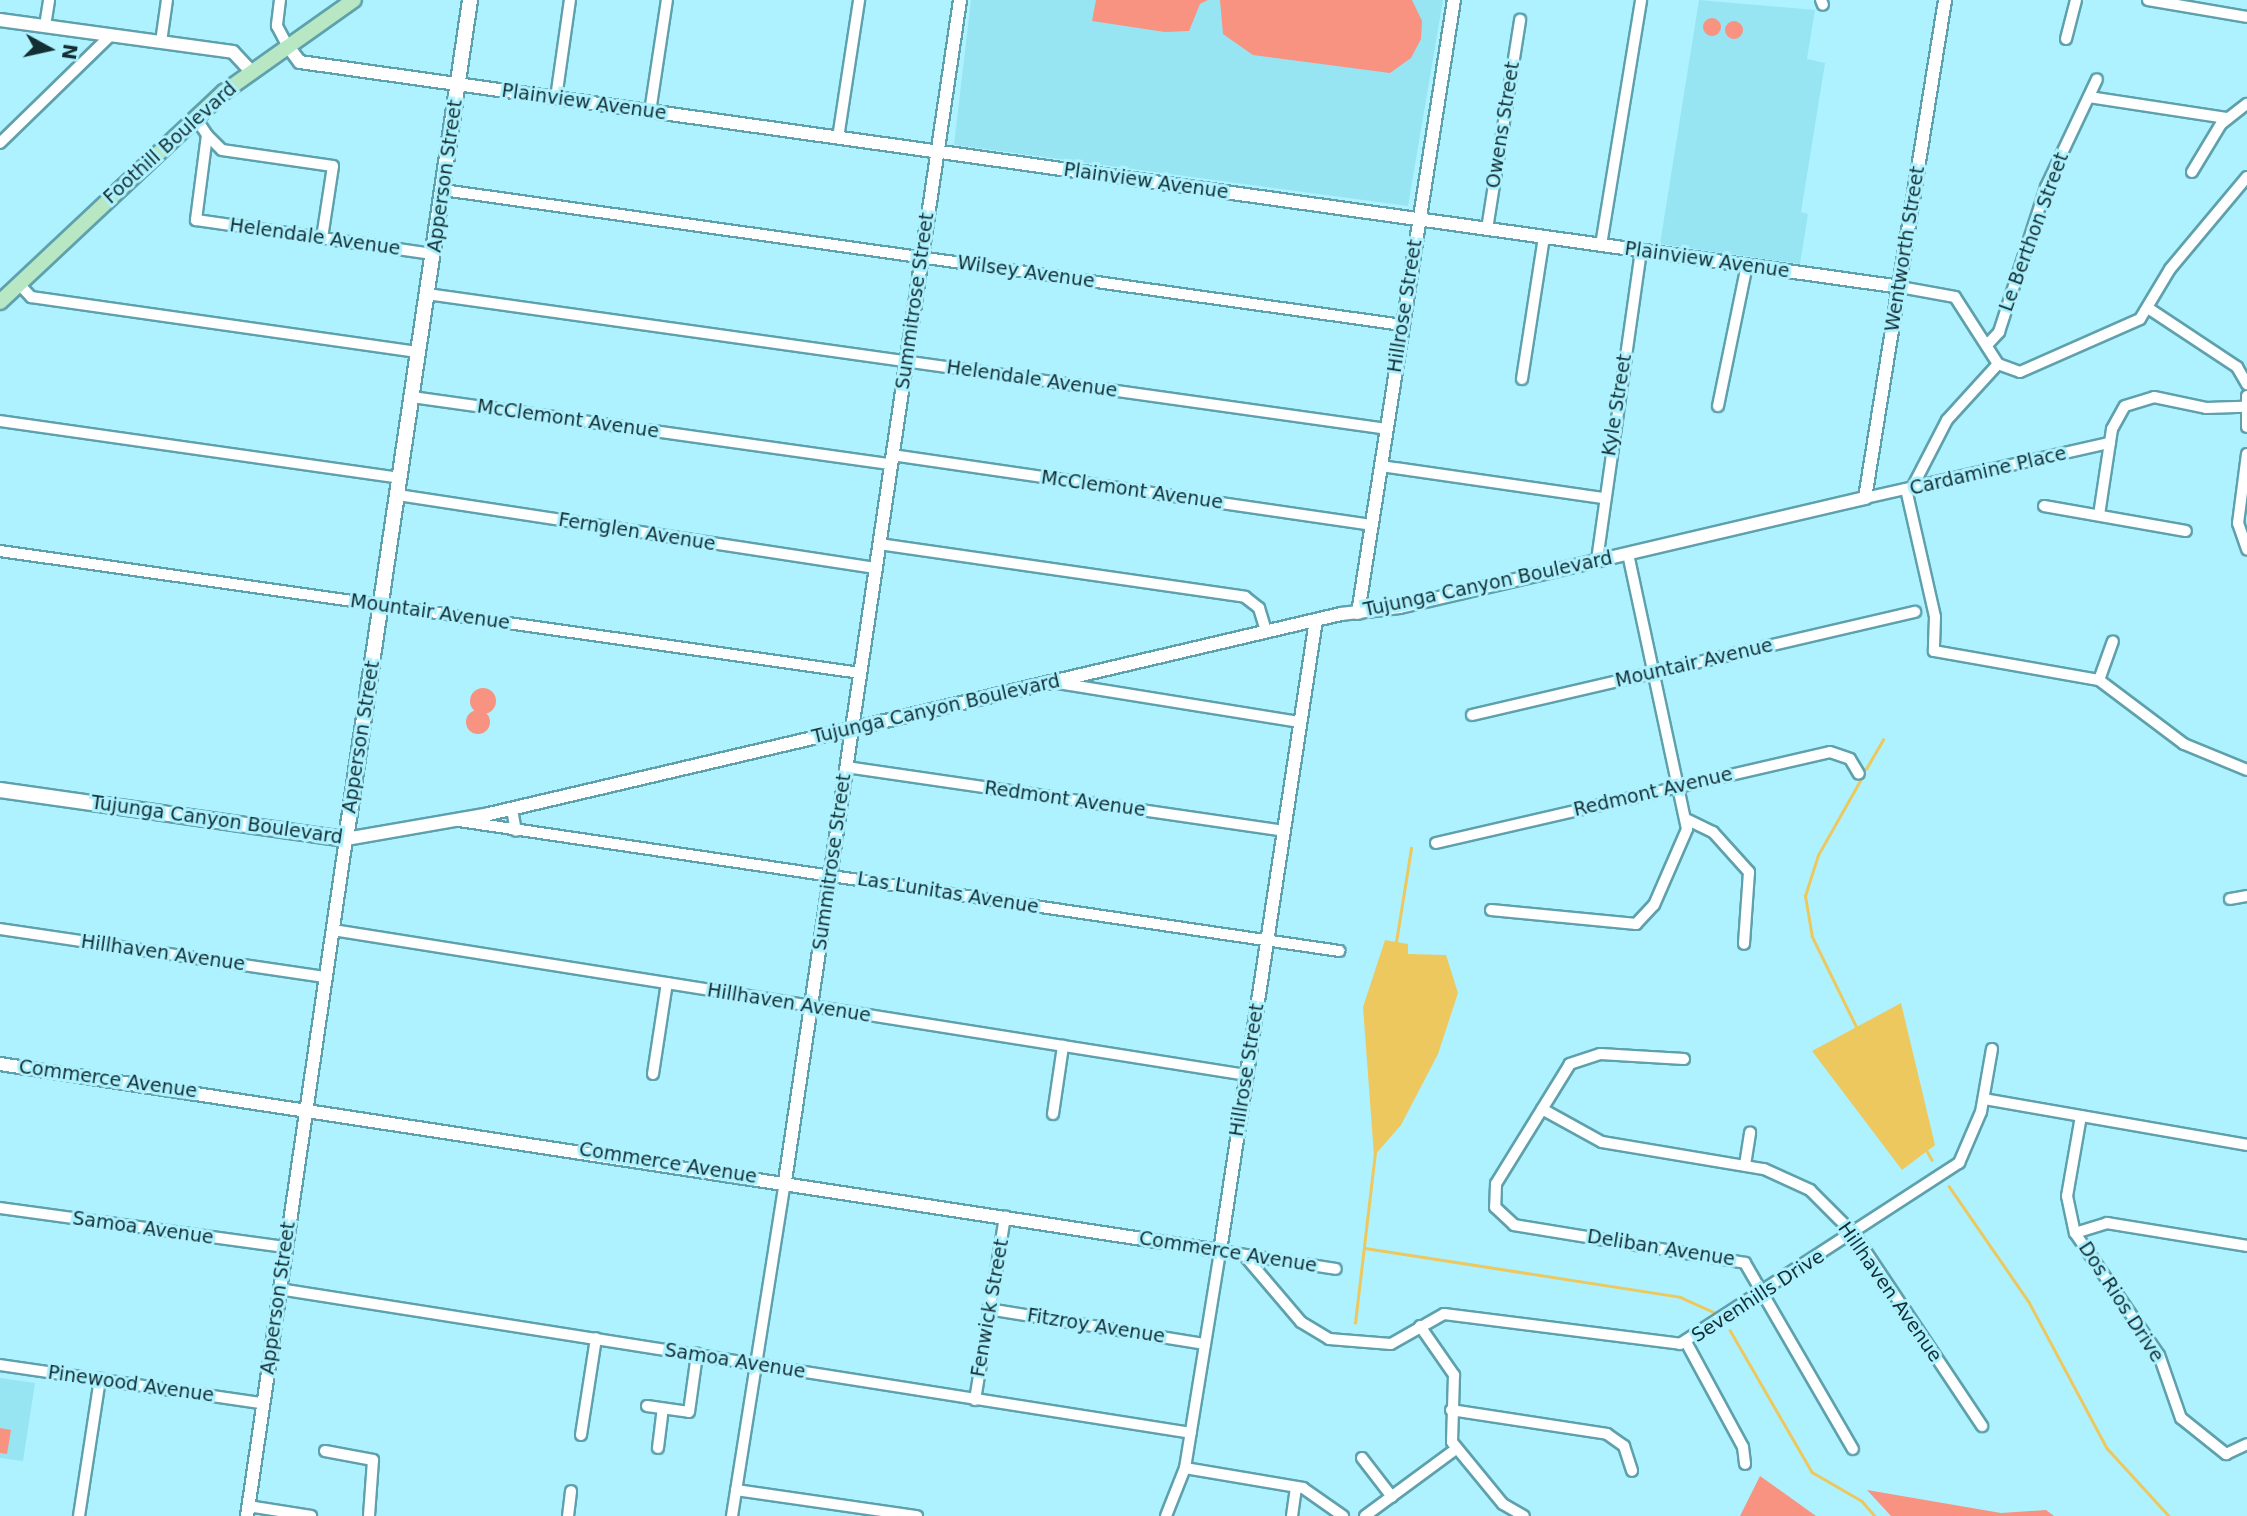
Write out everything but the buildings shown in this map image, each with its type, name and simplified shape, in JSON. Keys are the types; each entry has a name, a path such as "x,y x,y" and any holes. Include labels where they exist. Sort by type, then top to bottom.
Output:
{"main road":[{"name":"Foothill Boulevard","path":"0,302 195,117 287,44 354,0"},
{"name":"Apperson Street","path":"346,839 470,0"},
{"name":"Tujunga Canyon Boulevard","path":"0,790 346,839"}],"street":[{"path":"45,26 49,0"},
{"path":"161,42 167,0"},
{"path":"280,0 276,26 287,44"},
{"path":"556,98 570,0"},
{"path":"650,112 667,0"},
{"path":"838,138 859,0"},
{"name":"Summitrose Street","path":"732,1516 785,1181 960,0"},
{"name":"Hillrose Street","path":"1359,613 1454,0"},
{"path":"1601,245 1641,0"},
{"name":"Wentworth Street","path":"1866,498 1945,0"},
{"path":"2066,39 2076,0"},
{"path":"2148,0 2247,17"},
{"path":"0,20 233,52 251,72"},
{"name":"Owens Street","path":"1487,229 1520,20"},
{"path":"0,143 111,35"},
{"name":"Plainview Avenue","path":"287,44 300,62 1746,265 1955,297 1987,345"},
{"name":"Le Berthon Street","path":"1987,345 1999,332 2046,187 2097,79"},
{"path":"2089,97 2226,118"},
{"path":"2192,172 2226,118 2247,104"},
{"path":"195,117 207,135 222,150 332,166 322,238"},
{"name":"Helendale Avenue","path":"207,135 196,220 433,254"},
{"path":"1987,345 1998,365 2020,372 2070,354 2130,326 2148,308 2170,269 2247,177"},
{"name":"Wilsey Avenue","path":"443,190 1402,325"},
{"path":"1522,379 1544,237"},
{"name":"Kyle Street","path":"1597,560 1603,498 1641,251"},
{"path":"1718,405 1746,265"},
{"path":"19,284 30,297 419,352"},
{"name":"Helendale Avenue","path":"428,293 1387,429"},
{"path":"2148,308 2234,365 2247,384"},
{"path":"1998,365 1947,420 1910,486 1935,617 1934,651 2099,680 2184,744 2247,770"},
{"path":"2247,396 2244,407 2247,427"},
{"name":"McClemont Avenue","path":"412,397 1373,525"},
{"path":"2099,515 2110,443 2123,408 2138,398 2244,407"},
{"path":"0,421 400,478"},
{"name":"Cardamine Place","path":"1866,498 2110,443"},
{"path":"2247,454 2238,523 2247,549"},
{"path":"1381,466 1603,498"},
{"name":"Fernglen Avenue","path":"398,495 875,569"},
{"name":"Tujunga Canyon Boulevard","path":"346,839 512,809 1266,631 1359,613 1866,498"},
{"path":"2044,506 2186,530"},
{"path":"879,544 1245,597 1259,608 1266,631"},
{"name":"Mountair Avenue","path":"0,551 860,673"},
{"path":"1491,910 1636,924 1654,905 1688,820 1657,672 1628,553"},
{"name":"Mountair Avenue","path":"1472,715 1915,612"},
{"name":"Hillrose Street","path":"1166,1516 1185,1468 1191,1433 1316,620"},
{"path":"2099,680 2113,641"},
{"path":"1052,682 1300,722"},
{"name":"Redmont Avenue","path":"1436,843 1834,751 1858,765 1859,774"},
{"name":"Redmont Avenue","path":"846,767 1284,831"},
{"path":"512,809 516,831"},
{"name":"Las Lunitas Avenue","path":"456,820 1339,951"},
{"path":"1688,820 1713,832 1749,872 1744,944"},
{"name":"Apperson Street","path":"248,1511 346,839"},
{"path":"2230,899 2247,896"},
{"name":"Hillhaven Avenue","path":"0,929 326,977"},
{"name":"Hillhaven Avenue","path":"332,930 1246,1075"},
{"path":"653,1074 667,983"},
{"path":"1053,1114 1063,1046"},
{"name":"Sevenhills Drive","path":"1244,1255 1301,1322 1324,1337 1383,1345 1420,1326 1454,1314 1658,1346 1686,1342 1767,1292 1959,1163 1984,1099 1992,1049"},
{"path":"1542,1109 1565,1070 1588,1056 1684,1059"},
{"name":"Commerce Avenue","path":"0,1064 307,1106 1336,1269"},
{"path":"1984,1099 2247,1145"},
{"name":"Hillhaven Avenue","path":"1542,1109 1602,1142 1745,1165 1810,1190 1853,1234 1982,1426"},
{"name":"Deliban Avenue","path":"1542,1109 1496,1184 1495,1207 1514,1225 1740,1260 1767,1292 1853,1449"},
{"name":"Dos Rios Drive","path":"2081,1116 2067,1192 2076,1233 2159,1355 2181,1418 2221,1452 2239,1453 2247,1444"},
{"path":"1745,1165 1750,1132"},
{"name":"Samoa Avenue","path":"0,1208 285,1247"},
{"name":"Fenwick Street","path":"975,1400 1005,1216"},
{"path":"2076,1233 2107,1223 2247,1246"},
{"name":"Samoa Avenue","path":"279,1289 1191,1433"},
{"name":"Fitzroy Avenue","path":"988,1309 1205,1343"},
{"path":"1420,1326 1452,1371 1451,1410 1457,1449 1503,1504 1524,1516"},
{"path":"581,1435 596,1339"},
{"path":"1686,1342 1743,1447 1745,1464"},
{"path":"647,1406 689,1412 697,1354"},
{"name":"Pinewood Avenue","path":"0,1365 262,1403"},
{"path":"79,1516 100,1379"},
{"path":"658,1448 663,1409"},
{"path":"1451,1410 1612,1435 1626,1450 1632,1471"},
{"path":"1365,1516 1457,1449"},
{"path":"325,1451 373,1460 369,1516"},
{"path":"1362,1458 1392,1497"},
{"path":"1185,1468 1296,1487 1343,1516"},
{"path":"1292,1516 1296,1487"},
{"path":"736,1490 917,1516"},
{"path":"568,1516 571,1491"},
{"path":"248,1511 311,1516"}],"shaded area":[{"path":"971,0 1443,0 1408,206 954,145"},
{"path":"1096,0 1208,0 1200,4 1189,31 1165,32 1092,21"},
{"path":"1220,0 1412,0 1422,21 1421,39 1411,58 1390,73 1253,55 1223,34"},
{"path":"1699,0 1815,10 1807,59 1825,63 1801,212 1808,214 1800,264 1660,244"},
{"path":"1708,18 1716,18 1721,27 1719,34 1708,36 1703,31 1703,23"},
{"path":"1734,21 1740,24 1743,30 1740,36 1734,39 1728,36 1725,30 1728,24"},
{"path":"483,688 492,692 496,701 492,710 483,714 474,710 470,701 474,692"},
{"path":"478,710 487,713 490,722 487,731 478,734 469,731 466,722 469,713"},
{"path":"1385,940 1408,944 1408,954 1446,955 1458,993 1438,1054 1401,1125 1374,1156 1363,1007"},
{"path":"1901,1003 1935,1145 1902,1170 1812,1051"},
{"path":"0,1378 35,1383 23,1461 0,1458"},
{"path":"0,1428 11,1430 7,1454 0,1453"},
{"path":"1760,1476 1816,1516 1740,1516"},
{"path":"1867,1490 2001,1513 2046,1510 2054,1516 1891,1516"}],"waterway":[{"path":"1866,769 1883,739"},
{"path":"1858,1031 1812,937 1805,896 1818,855 1861,779"},
{"path":"1396,942 1411,848"},
{"path":"1927,1151 1932,1160"},
{"path":"1355,1323 1375,1154"},
{"path":"1949,1186 2029,1302 2107,1448 2169,1516"},
{"path":"1365,1248 1680,1297 1716,1313"},
{"path":"1730,1330 1812,1472 1862,1501 1875,1516"}]}
